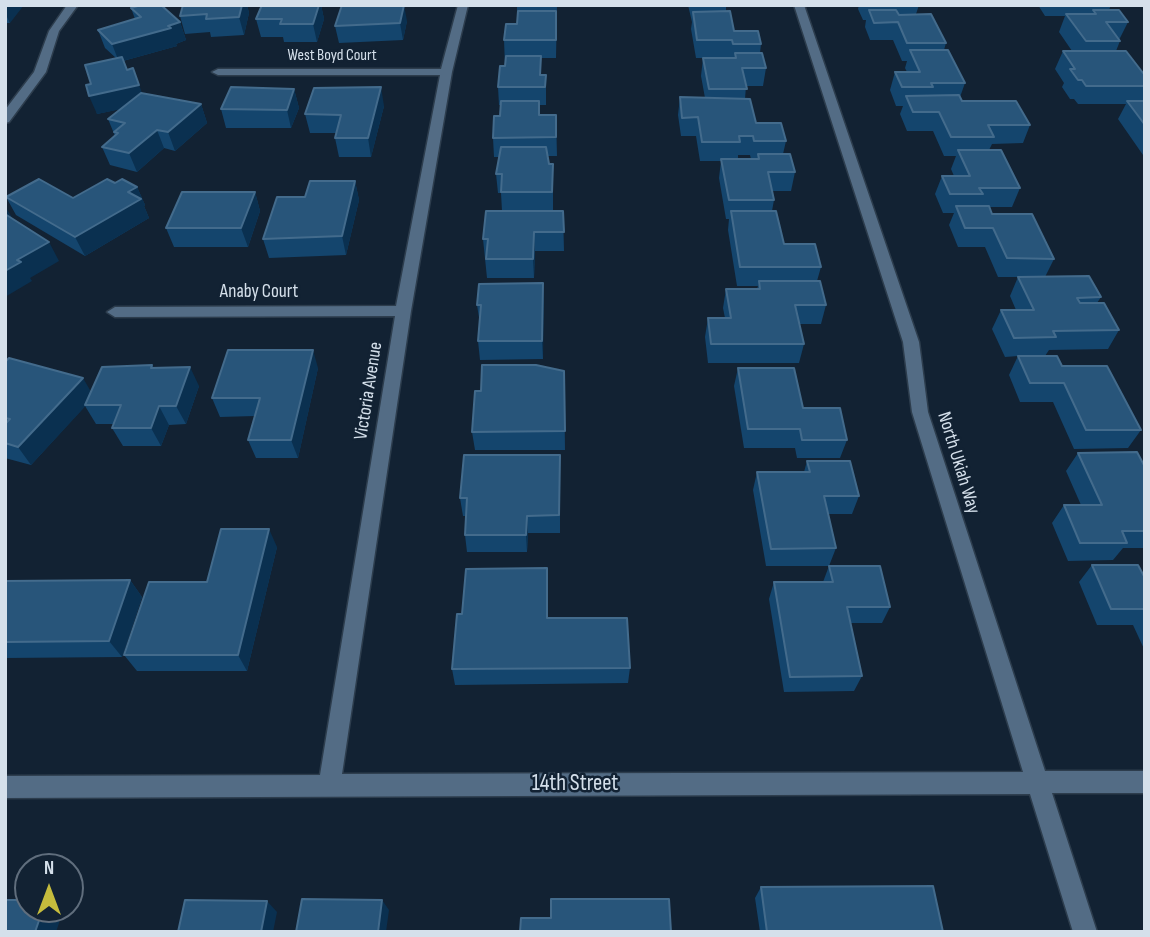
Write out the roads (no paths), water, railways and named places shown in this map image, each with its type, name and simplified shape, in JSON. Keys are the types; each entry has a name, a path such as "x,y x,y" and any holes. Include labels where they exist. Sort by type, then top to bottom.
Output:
{"street":[{"path":"5,119 40,72 54,31 73,5"},
{"name":"Victoria Avenue","path":"329,785 403,311 446,72 463,5"},
{"name":"North Ukiah Way","path":"799,5 911,342 920,412 1085,932"},
{"name":"West Boyd Court","path":"218,72 446,72"},
{"name":"Anaby Court","path":"115,312 403,311"},
{"name":"14th Street","path":"5,787 1145,782"}]}
